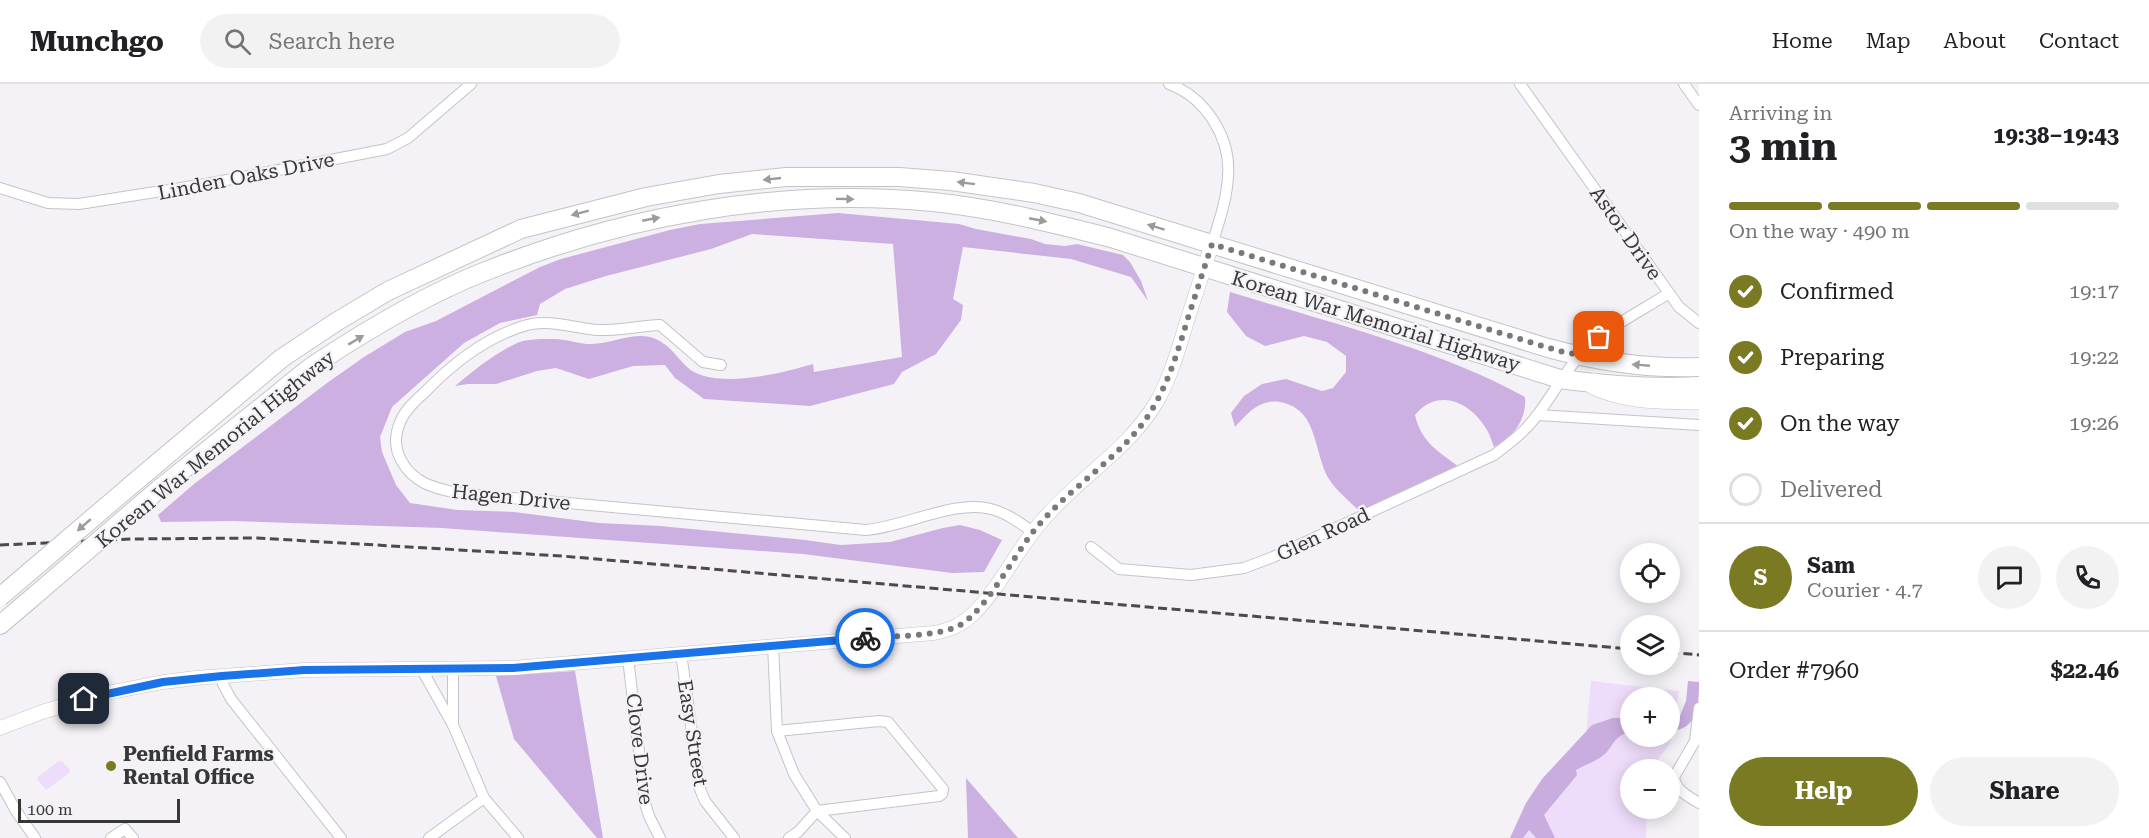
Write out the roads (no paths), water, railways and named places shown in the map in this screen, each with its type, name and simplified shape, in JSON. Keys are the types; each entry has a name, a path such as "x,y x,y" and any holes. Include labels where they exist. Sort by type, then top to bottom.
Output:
{"highway":[{"path":"1594,384 1612,393 1642,397 1699,399"}],"main road":[{"name":"Korean War Memorial Highway","path":"0,597 282,358 388,291 521,230 646,197 719,184 786,177 849,176 940,180 1034,193 1079,203 1548,348 1619,363 1674,368 1699,367"},
{"name":"Korean War Memorial Highway","path":"0,625 159,489 315,364 412,306 484,272 561,244 642,221 725,206 805,199 931,202 1047,221 1111,238 1560,379 1594,384 1699,386"}],"street":[{"name":"Linden Oaks Drive","path":"0,188 48,203 79,204 206,184 387,149 408,138 471,84"},
{"path":"0,728 42,712 102,694 163,682 304,670 513,668 934,633 948,630 965,622 983,602 1033,532 1060,501 1127,441 1143,423 1168,377 1212,244 1226,193 1228,174 1223,143 1206,110 1195,98 1169,84"},
{"name":"Astor Drive","path":"1520,84 1669,293 1599,337 1580,355"},
{"path":"1684,84 1699,105"},
{"path":"1669,293 1679,307 1699,323"},
{"name":"Hagen Drive","path":"721,365 703,362 660,325 598,330 530,324 488,342 435,381 401,419 396,433 396,444 405,468 415,478 427,485 457,493 866,530 887,528 974,506 1004,513 1033,532"},
{"name":"Glen Road","path":"1091,547 1119,569 1191,575 1244,568 1273,557 1494,454 1521,434 1538,415 1560,379 1580,355"},
{"path":"1538,415 1699,425"},
{"path":"773,645 777,731 794,774 818,811 845,838"},
{"name":"Easy Street","path":"681,653 700,789 705,801 734,838"},
{"name":"Clove Drive","path":"628,658 645,804 648,816 660,838"},
{"path":"422,670 453,725 484,798 518,838"},
{"path":"453,670 453,725"},
{"path":"222,676 223,684 231,699 341,838"},
{"path":"1699,708 1695,741 1674,777 1677,788 1699,803"},
{"path":"777,731 888,722 943,789 939,796 818,811 789,838"},
{"path":"0,782 15,811 35,838"},
{"path":"429,838 484,798"},
{"path":"111,838 125,829 133,838"}],"railway":[{"path":"0,545 130,539 257,538 562,556 1620,648"},
{"path":"1680,653 1699,655"}],"place":[{"name":"Penfield Farms Rental Office","path":"111,766"}]}
